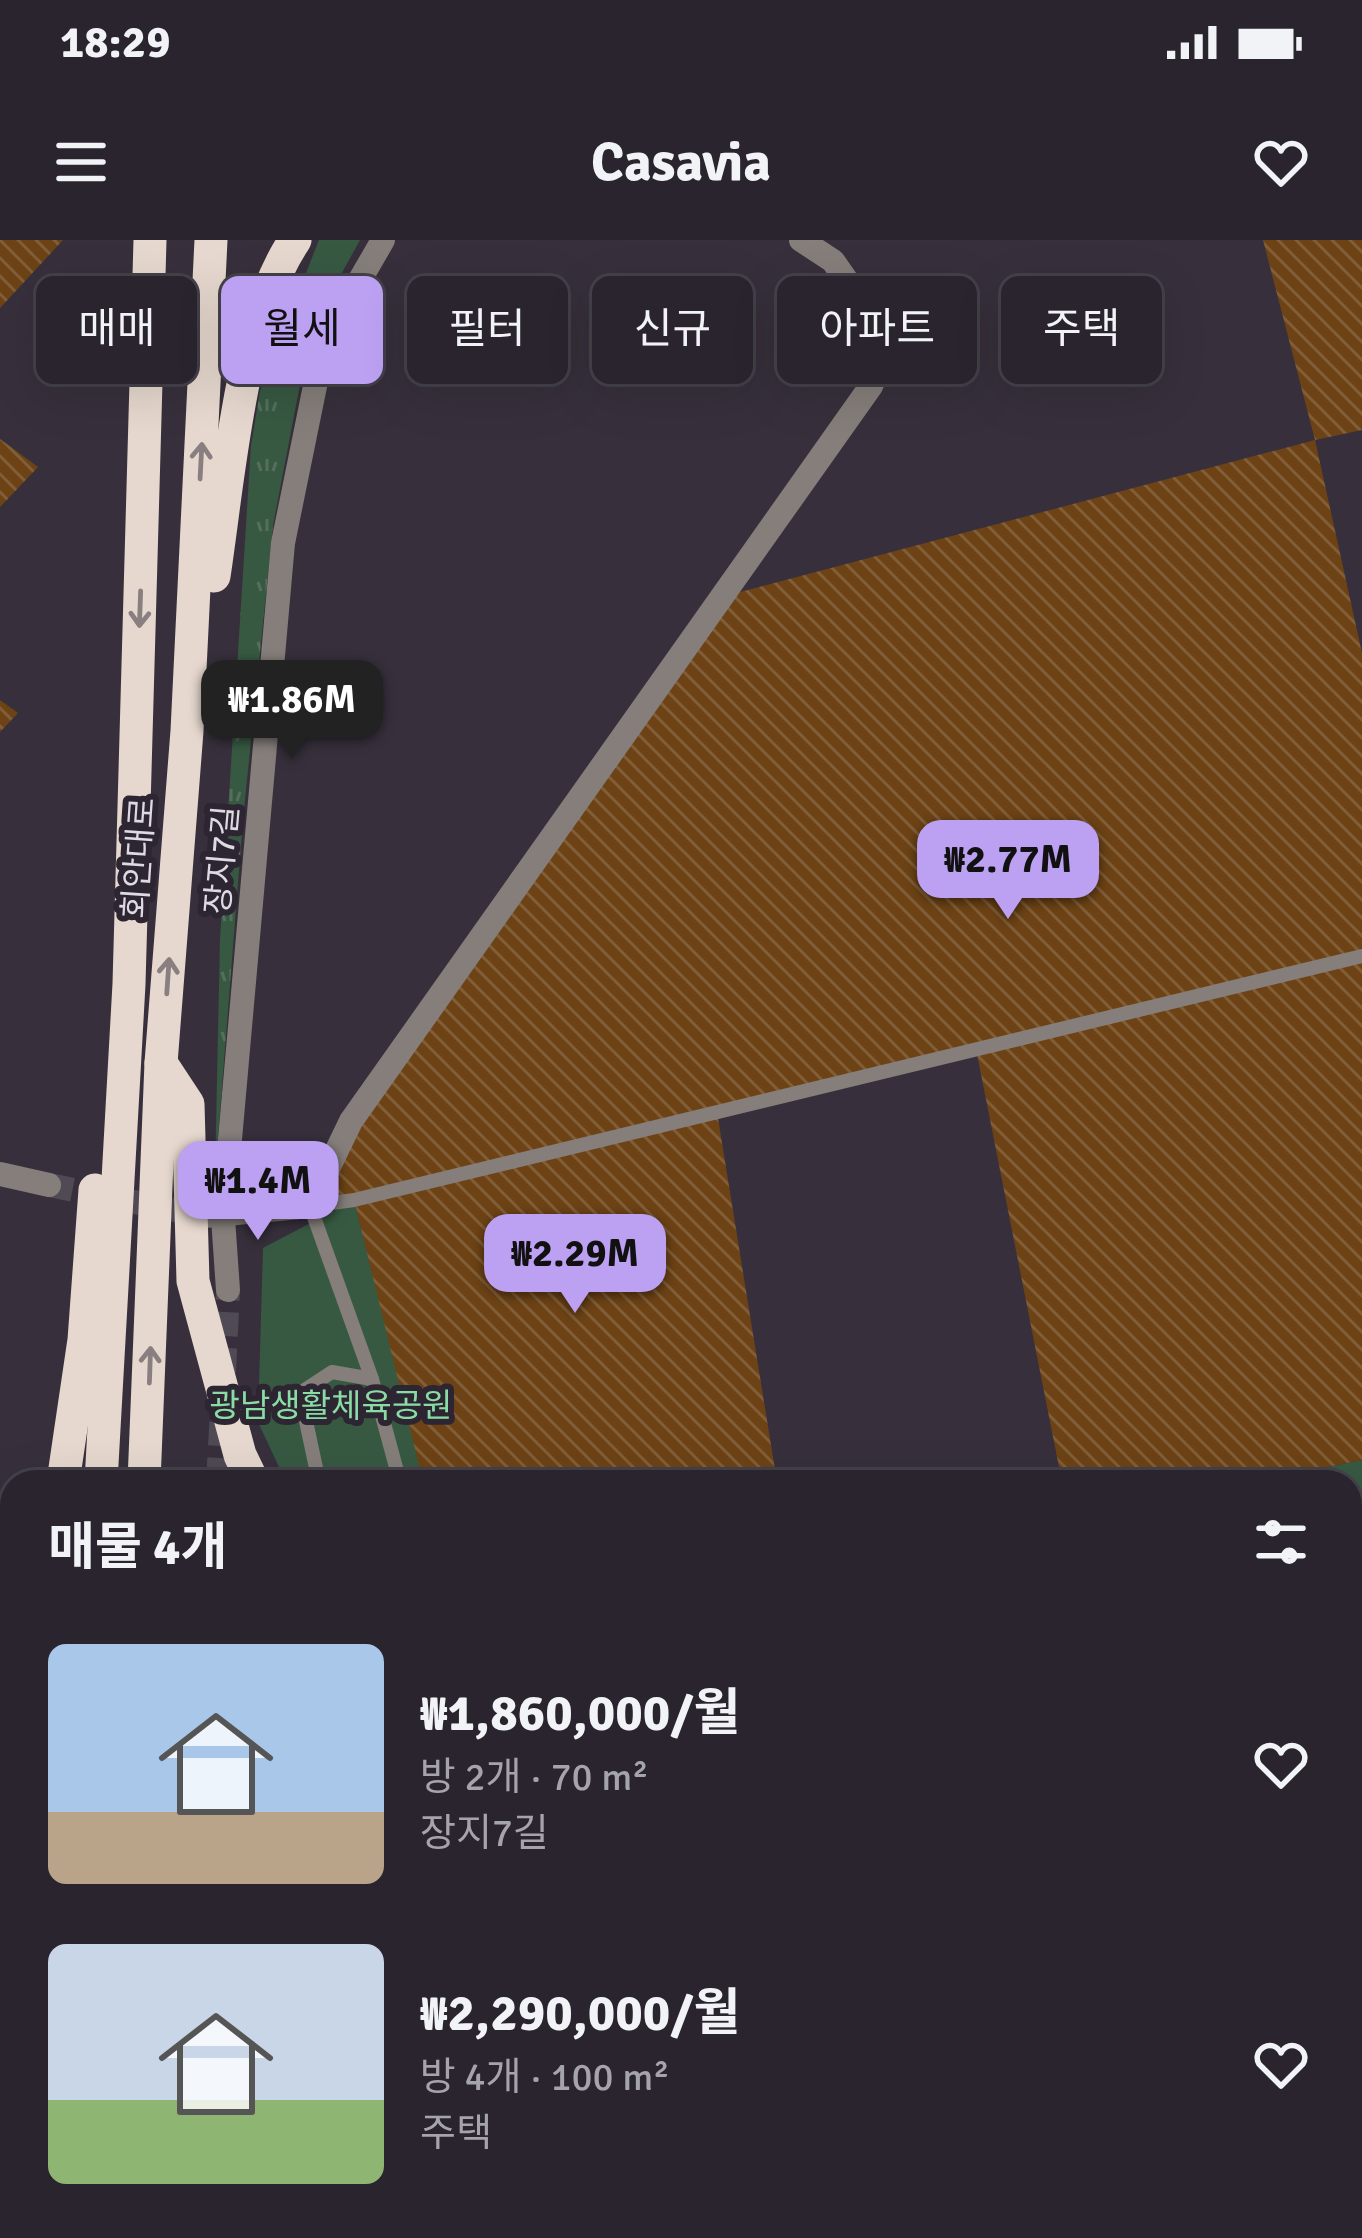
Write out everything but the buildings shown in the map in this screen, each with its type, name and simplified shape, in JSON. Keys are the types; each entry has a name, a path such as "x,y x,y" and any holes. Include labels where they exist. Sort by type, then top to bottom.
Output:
{"highway":[{"name":"회안대로","path":"102,1470 122,1105 150,240"},
{"name":"회안대로","path":"144,1470 161,1063 187,731 213,240"},
{"path":"187,731 254,344 284,257 295,240"},
{"path":"161,1063 188,1104 193,1281 248,1470"},
{"path":"65,1470 84,1340 99,1141 122,1105"}],"street":[{"name":"장지7길","path":"228,1290 214,1217 283,543 323,342 383,240"},
{"path":"214,1217 310,1205 351,1121 871,386 881,364 882,310 861,301 832,261 801,240"},
{"path":"0,1174 49,1185"}],"lane":[{"path":"397,1470 373,1378 310,1205 376,1195 1362,956"},
{"path":"316,1470 300,1394 332,1372 373,1378"}],"green space":[{"path":"319,240 360,240 340,276 305,276"},
{"path":"263,384 300,384 273,525 243,819 215,1175 220,940 251,446"},
{"name":"광남생활체육공원","path":"354,1200 422,1470 280,1470 258,1422 263,1248"},
{"path":"1362,1460 1362,1470 1313,1470"}],"tunnel":[{"path":"49,1185 205,1216"},
{"path":"224,1372 228,1290"},
{"path":"219,1470 222,1412"}]}
